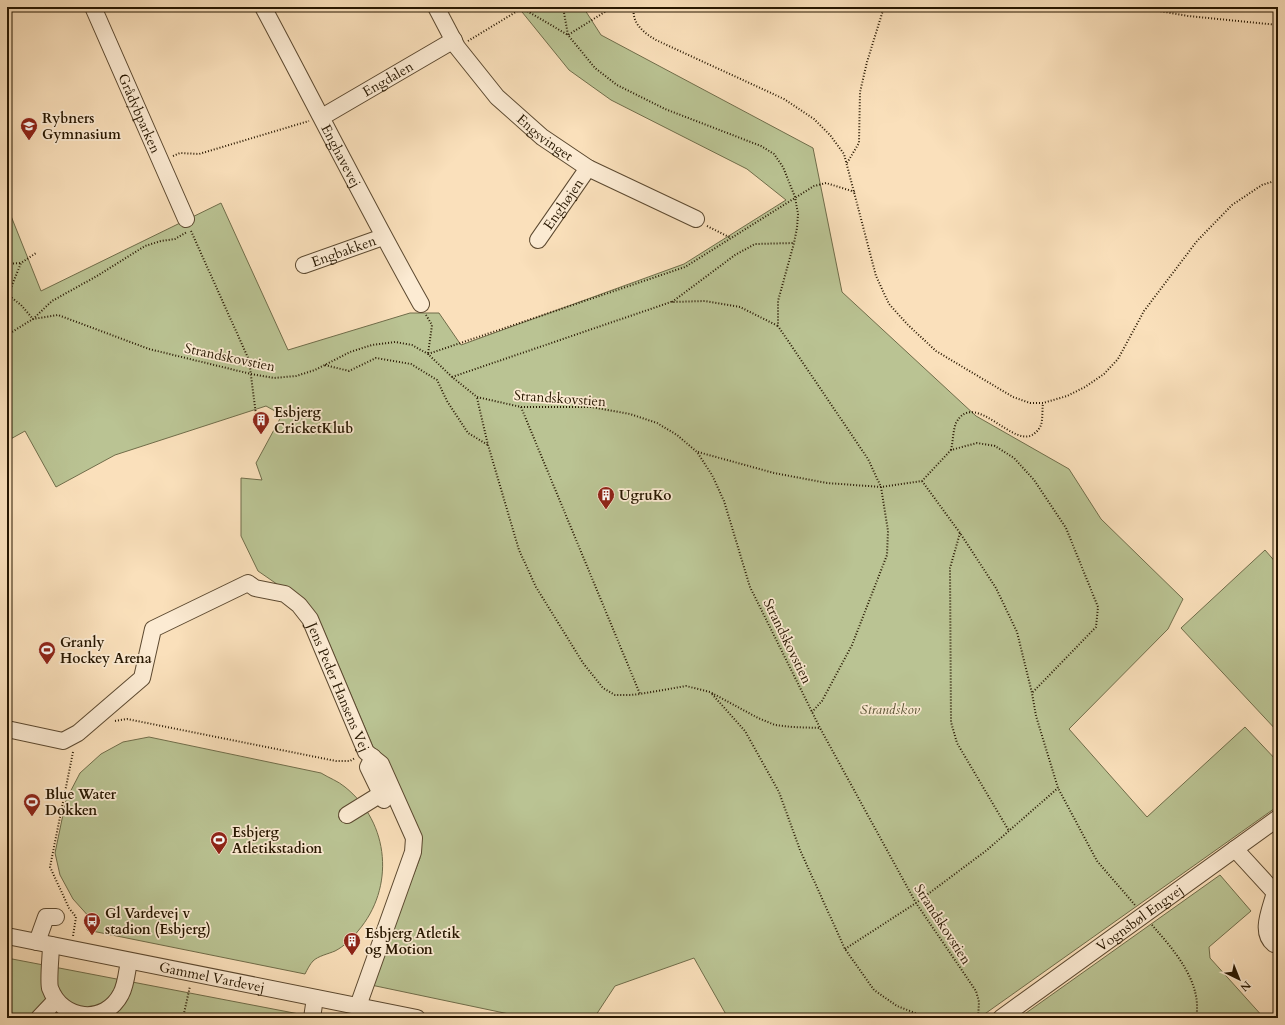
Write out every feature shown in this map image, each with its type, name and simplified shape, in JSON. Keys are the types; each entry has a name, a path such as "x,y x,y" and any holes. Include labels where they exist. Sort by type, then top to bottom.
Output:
{"street":[{"name":"Grådybparken","path":"93,7 186,219"},
{"name":"Enghavevej","path":"263,7 322,117 383,237 421,304"},
{"name":"Engsvinget","path":"436,7 455,43 496,96 542,137 588,168 696,220"},
{"name":"Engdalen","path":"322,117 455,43"},
{"name":"Enghøjen","path":"538,240 588,168"},
{"name":"Engbakken","path":"304,265 383,237"},
{"name":"Jens Peder Hansens Vej","path":"7,730 63,741 78,733 142,678 153,629 248,583 255,588 285,594 299,605 310,620 369,755 381,764 414,838 413,852 358,1006"},
{"path":"347,815 382,797 368,767 369,755"},
{"name":"Vognsbøl Engvej","path":"1001,1018 1278,818"},
{"path":"1235,849 1276,894 1266,929 1267,936 1270,941 1274,944 1278,944"},
{"path":"56,917 46,917 44,944 50,986 56,1000 71,1012 81,1015 94,1014 105,1010 116,1001 122,993 129,961"},
{"name":"Gammel Vardevej","path":"7,936 417,1018"},
{"path":"312,1018 316,998"},
{"path":"39,1018 56,1000"}],"path":[{"path":"564,7 568,35"},
{"path":"568,35 608,10 619,7"},
{"path":"634,7 633,11 636,22 642,32 656,40 784,99 814,119 830,135 844,154 876,276 889,304 908,325 936,351 1012,397 1030,403 1043,404 1066,396 1085,387 1104,374 1118,359 1144,311 1197,241 1232,205 1262,185 1278,180"},
{"path":"646,7 665,10 679,7"},
{"path":"847,163 859,143 860,92 867,62 884,7"},
{"path":"1137,7 1188,16 1278,25"},
{"path":"455,43 523,8 568,35 595,68 617,85 665,108 761,146 774,154 783,167 795,197 798,214 794,243 778,301 778,326"},
{"path":"160,161 180,153 199,154 322,117"},
{"path":"421,304 432,325 428,354 685,267 814,186 826,183 855,192"},
{"path":"696,220 731,238"},
{"path":"21,263 8,294 21,305 33,319 52,302 145,246 161,241 175,239 191,230 249,360 256,414"},
{"path":"671,302 735,255 756,244 794,243"},
{"path":"7,264 21,263 36,253"},
{"path":"452,377 671,302 705,300 740,307 778,326 868,459 881,487 888,531 887,555 852,645 822,700 812,712"},
{"name":"Strandskovstien","path":"7,335 33,319 58,315 149,349 251,374 274,378 296,376 315,370 350,352 372,344 395,342 412,345 428,354 452,377 477,397 521,407 591,407 630,414 657,423 677,435 697,452 712,475 724,501 750,587 820,728 916,903 976,991 979,1002 978,1018"},
{"path":"325,365 349,371 376,358 411,364 437,380 447,401 468,433 488,445"},
{"path":"477,397 488,445 519,550 536,587 583,663 603,688 615,695 631,695 686,686 710,692 758,718 775,725 820,728"},
{"path":"951,450 956,424 962,415 971,412 982,414 1008,430 1024,437 1032,436 1038,431 1041,425 1043,404"},
{"path":"521,407 640,694"},
{"path":"697,452 774,473 828,483 881,487 922,481 951,450 977,443 995,446 1014,458 1034,480 1066,528 1098,607 1096,627 1032,693"},
{"path":"922,481 960,533 996,588 1017,632 1036,716 1058,788 1097,861 1176,953 1190,977 1198,1007 1196,1018"},
{"path":"960,533 950,568 951,722 957,743 1009,831"},
{"path":"710,692 745,731 779,792 800,850 845,949 874,990 897,1006 928,1018"},
{"path":"110,724 116,720 127,719 336,761 350,761 369,755"},
{"path":"71,949 76,916 69,908 50,867 72,752 79,748"},
{"path":"845,949 916,903 987,850 1058,788"},
{"path":"183,1018 192,973"},
{"path":"7,1016 11,1018"}],"green space":[{"name":"Strandskov","path":"518,7 583,7 601,35 813,148 842,292 976,416 1069,469 1101,519 1183,599 1168,629 1069,729 1147,817 1245,727 1278,762 1278,806 979,1018 728,1018 694,958 615,986 594,1018 528,1018 371,985 420,858 321,624 300,600 258,571 241,536 241,478 262,480 256,463 282,415 266,406 115,455 56,487 25,431 7,441 7,206 41,291 221,203 288,350 410,313 439,313 461,345 684,264 786,200 747,169 611,100 569,70"},
{"path":"1265,550 1278,565 1278,732 1181,628"},
{"name":"Esbjerg Atletikstadion","path":"149,737 321,773 345,787 360,802 371,819 379,837 382,856 382,876 378,895 370,914 351,939 335,951 315,959 305,974 87,930 91,919 73,899 60,875 55,853 66,800 80,773 101,754 123,742"},
{"path":"1220,875 1251,911 1209,947 1210,958 1264,1018 1019,1018"},
{"path":"7,958 320,1018 7,1018"}],"place":[{"name":"Rybners Gymnasium","path":"29,141"},
{"name":"Esbjerg CricketKlub","path":"261,435"},
{"name":"UgruKo","path":"606,510"},
{"name":"Granly Hockey Arena","path":"47,665"},
{"name":"Blue Water Dokken","path":"32,817"},
{"name":"Esbjerg Atletikstadion","path":"219,855"},
{"name":"Gl Vardevej v stadion (Esbjerg)","path":"92,936"},
{"name":"Esbjerg Atletik og Motion","path":"352,956"}]}
